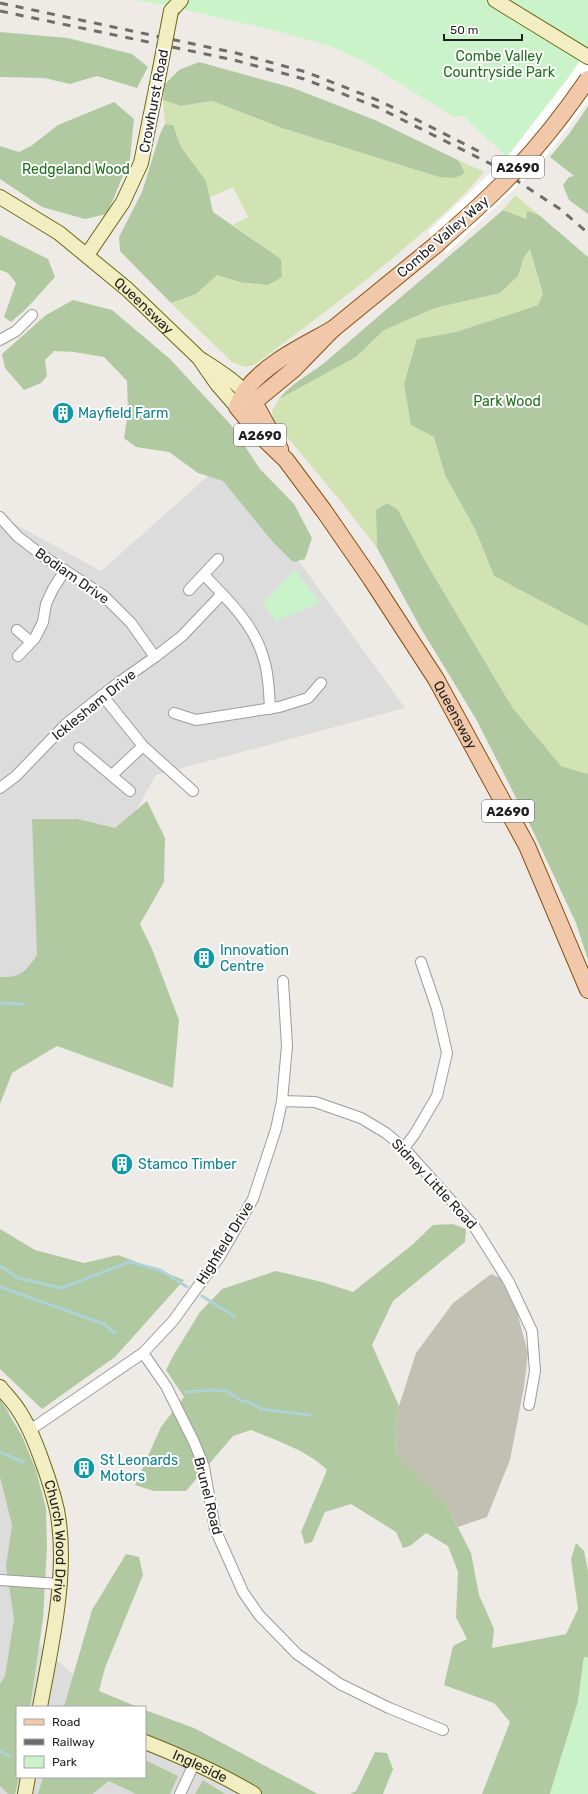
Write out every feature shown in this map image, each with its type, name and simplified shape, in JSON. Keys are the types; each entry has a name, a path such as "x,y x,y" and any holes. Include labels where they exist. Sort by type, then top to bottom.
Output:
{"main road":[{"name":"Combe Valley Way","path":"237,407 250,396 294,369 333,329 437,244 498,188 549,131 588,78"},
{"name":"Queensway","path":"250,396 272,431 286,460 362,566 436,679 527,846 588,990"},
{"name":"Queensway","path":"237,407 261,436 286,460"}],"street":[{"name":"Crowhurst Road","path":"87,255 123,202 141,164 172,11 181,0"},
{"path":"495,0 588,57"},
{"path":"0,198 52,228 87,255"},
{"name":"Queensway","path":"87,255 133,294 199,358 228,377 250,396"},
{"path":"0,340 16,331 32,315"},
{"name":"Queensway","path":"199,358 217,384 237,407"},
{"name":"Bodiam Drive","path":"0,517 17,536 104,596 131,623 155,657"},
{"path":"189,590 218,559"},
{"path":"18,656 31,642 42,622 46,604 53,589 65,570"},
{"path":"204,575 232,604 249,626 264,659 270,709"},
{"name":"Icklesham Drive","path":"0,788 16,776 66,724 102,695 182,636 222,594"},
{"path":"17,630 31,642"},
{"path":"174,713 196,720 270,709 308,698 321,683"},
{"path":"102,695 143,746 193,791"},
{"path":"112,775 143,746"},
{"path":"82,754 112,775 130,791"},
{"path":"404,1148 437,1096 447,1053 437,1009 421,962"},
{"name":"Highfield Drive","path":"30,1430 143,1353 173,1321 220,1256 253,1200 276,1129 282,1101 287,1046 283,981"},
{"name":"Sidney Little Road","path":"282,1101 315,1102 361,1118 386,1133 404,1148 474,1226 509,1282 532,1331 535,1371 530,1405"},
{"name":"Brunel Road","path":"143,1353 166,1386 194,1442 204,1467 215,1529 243,1592 260,1615 298,1654 340,1684 389,1708 443,1730"},
{"name":"Church Wood Drive","path":"0,1387 19,1410 30,1430 50,1481 57,1512 60,1544 59,1584 40,1706"},
{"path":"0,1580 59,1584"},
{"name":"Ingleside","path":"146,1742 195,1762 228,1778 254,1794"},
{"path":"180,1794 195,1762"},
{"path":"24,1794 28,1778"}],"shaded area":[{"path":"226,460 405,708 156,775 108,860 50,991 0,988 0,516 101,571"},
{"path":"491,1274 500,1278 517,1312 528,1353 524,1387 510,1460 487,1517 458,1527 446,1504 396,1454 395,1429 399,1406 416,1353 453,1303"},
{"path":"0,1390 9,1402 21,1629 110,1706 16,1706 16,1778 146,1778 146,1733 232,1781 239,1794 0,1794"}],"green space":[{"name":"Combe Valley Countryside Park","path":"134,0 588,0 588,49 569,77 507,157 463,116 454,117 363,61 330,46 281,32 161,4"},
{"path":"0,32 68,38 132,54 148,67 137,88 97,76 70,84 44,78 0,77"},
{"path":"199,62 293,88 375,120 458,160 465,173 455,178 439,177 282,128 212,101 181,106 163,100 164,85 179,70"},
{"path":"163,100 182,106 212,101 282,128 439,177 465,173 458,160 484,172 453,205 381,268 254,365 245,367 232,362 171,303 196,294 217,275 240,282 281,259 233,225 248,217 233,187 210,197 206,181 181,147 173,125 165,124"},
{"name":"Redgeland Wood","path":"114,102 134,119 130,159 107,214 85,219 42,207 0,179 0,146 19,152 31,146 58,125"},
{"path":"588,106 588,214 569,200 563,185 569,177 574,176 550,157 569,134"},
{"path":"165,124 173,125 181,147 206,181 213,212 281,259 282,277 268,285 240,282 217,275 196,294 171,303 120,251 119,237 142,192 160,134"},
{"path":"515,195 539,215 527,212 526,219 503,210"},
{"name":"Park Wood","path":"503,210 526,219 527,211 539,215 588,257 588,626 494,576 476,531 445,475 434,437 411,425 404,384 417,339 456,332 538,305 543,294 530,249 524,257 518,276 500,293 435,308 384,330 356,357 279,399 296,383 329,359"},
{"path":"0,235 48,259 55,277 26,309 11,322 4,317 16,283 8,273 0,270"},
{"path":"530,249 543,294 538,305 456,332 418,339 411,425 434,437 445,475 476,531 494,576 588,626 588,774 561,766 512,707 424,559 398,510 376,510 377,548 343,504 273,420 272,411 279,399 356,357 384,330 435,308 500,293 518,276 524,257"},
{"path":"73,300 112,310 170,359 231,425 260,469 294,504 312,538 305,559 293,562 272,541 223,481 198,473 169,452 136,447 124,438 128,412 127,381 104,357 74,352 54,351 45,360 47,376 41,383 24,390 5,368 2,354 46,315"},
{"path":"387,503 398,510 424,559 512,707 561,766 588,774 588,960 576,923 533,831 476,719 420,627 377,548 376,510"},
{"path":"295,570 320,603 276,621 263,603"},
{"path":"147,801 165,838 164,882 140,924 152,949 179,1020 173,1088 57,1046 12,1073 0,1104 0,977 18,975 30,965 37,955 32,819 78,819 115,828"},
{"path":"453,1224 466,1229 465,1242 393,1301 372,1345 399,1406 395,1429 396,1454 446,1504 471,1553 479,1595 494,1629 492,1648 566,1634 578,1609 571,1559 576,1543 584,1551 588,1571 588,1658 584,1657 578,1702 550,1794 482,1794 510,1722 494,1703 444,1685 453,1646 467,1639 456,1617 458,1572 448,1546 426,1533 410,1546 403,1548 396,1532 351,1504 325,1512 312,1542 305,1544 301,1532 327,1470 311,1457 281,1442 251,1430 233,1436 186,1491 154,1491 135,1485 161,1427 184,1397 166,1370 200,1312 222,1289 276,1271 322,1282 353,1292 412,1245 433,1225"},
{"path":"0,1229 35,1250 84,1263 118,1255 184,1280 115,1357 42,1409 0,1369"},
{"path":"0,1399 22,1436 36,1470 46,1508 47,1547 43,1619 30,1706 16,1706 16,1778 19,1778 15,1794 8,1794 0,1786 0,1684 5,1676 14,1619 6,1566 12,1525 0,1477"},
{"path":"126,1554 139,1557 143,1575 105,1668 99,1691 136,1706 64,1706 92,1610"},
{"path":"584,1657 588,1658 588,1794 550,1794 578,1702"},
{"path":"146,1710 194,1728 318,1794 261,1794 243,1781 146,1736"},
{"path":"375,1752 387,1753 393,1769 383,1794 350,1794 356,1791"},
{"path":"146,1760 178,1776 170,1794 136,1794 109,1781 92,1794 38,1794 43,1778 146,1778"},
{"path":"203,1780 225,1794 195,1794"}],"pier":[{"path":"588,49 588,101 547,155 528,176 446,254 428,232 507,157 569,77"}],"waterway":[{"path":"0,1003 24,1004"},
{"path":"0,1266 18,1278 62,1288 129,1262 160,1270 187,1287"},
{"path":"0,1287 104,1324 115,1333"},
{"path":"202,1296 234,1316"},
{"path":"186,1392 212,1390 226,1391 242,1401 249,1402 261,1409 310,1415"},
{"path":"0,1452 23,1462"},
{"path":"0,1751 10,1756"}],"railway":[{"path":"0,3 236,53 306,72 380,101 484,154"},
{"path":"0,11 234,60 304,79 377,107 493,165 560,209 588,233"}],"place":[{"name":"Mayfield Farm","path":"63,413"},
{"name":"Innovation Centre","path":"204,958"},
{"name":"Stamco Timber","path":"122,1164"},
{"name":"St Leonards Motors","path":"84,1468"}]}
